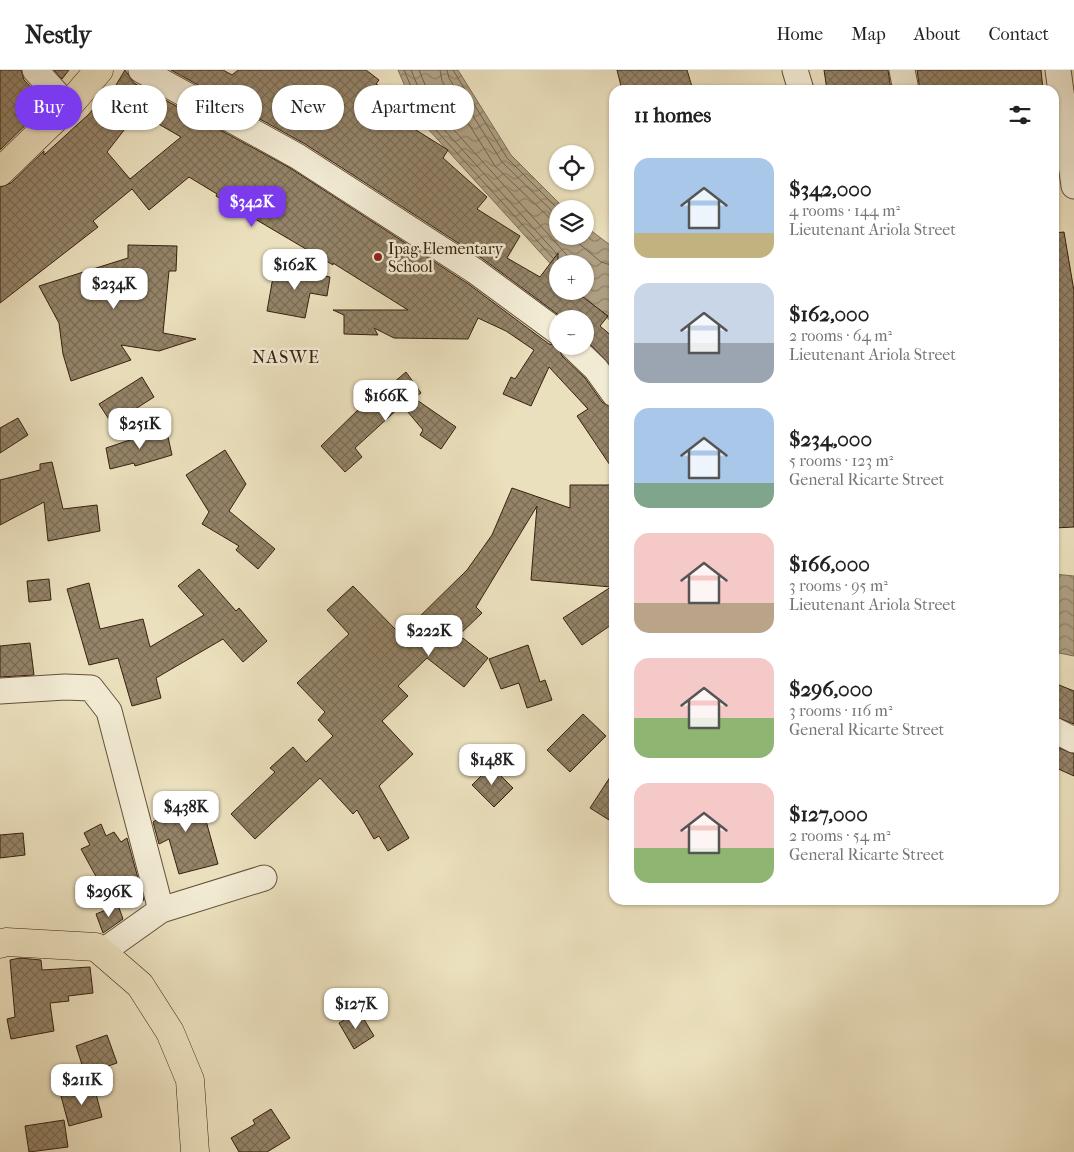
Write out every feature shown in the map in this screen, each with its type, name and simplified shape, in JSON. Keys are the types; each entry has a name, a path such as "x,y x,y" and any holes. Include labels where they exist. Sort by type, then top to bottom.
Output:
{"main road":[{"path":"82,90 99,70"},
{"path":"0,172 43,130"},
{"path":"0,944 6,942 96,947 140,985 170,1032 190,1080 195,1152"}],"street":[{"path":"35,70 49,85"},
{"path":"141,70 298,156 475,271 549,325"},
{"path":"795,70 800,85"},
{"path":"902,70 905,85"},
{"path":"1058,70 1074,186"},
{"path":"581,355 596,370 609,387"},
{"path":"0,691 66,687 91,688 108,711 161,910"},
{"path":"1059,732 1074,740"},
{"path":"102,952 161,910 264,878"}],"water":[{"path":"398,70 458,70 467,85 404,85"},
{"path":"474,96 511,155 556,200 549,200 549,245 594,245 594,233 609,244 609,319 588,300 594,300 594,255 549,255 549,262 429,130 474,130"},
{"path":"1059,574 1074,576 1074,656 1059,653"}],"building":[{"path":"0,70 21,70 24,80 29,85 15,85 15,130 20,130 0,150"},
{"path":"54,70 69,70 62,79"},
{"path":"125,70 134,83 138,85 116,85"},
{"path":"171,70 223,70 232,75 238,70 366,70 379,80 376,84 378,85 354,85 354,130 416,130 448,150 443,158 487,197 477,209 520,236 507,258 540,277 549,265 549,300 587,300 608,316 600,326 609,334 609,364 594,348 594,310 552,310 483,259 305,144 280,130 344,130 344,85 272,85 272,126 262,120 262,85 198,85"},
{"path":"617,70 687,70 692,85 621,85"},
{"path":"824,70 888,70 890,85 826,85"},
{"path":"917,70 1041,70 1042,85 919,85"},
{"path":"167,101 177,106 177,130 220,130 290,168 467,283 549,344 549,355 562,355 585,378 602,402 609,406 609,464 577,416 588,409 549,367 531,406 503,394 511,377 515,379 534,350 506,331 478,318 468,339 394,338 374,328 378,335 344,334 344,315 333,310 408,310 333,263 333,265 216,196 217,194 189,177 149,210 132,189 93,221 98,227 0,303 0,187 11,183 44,151 44,155 71,130 82,130 82,120 92,110 92,130 124,130 107,152 130,179 181,137 167,129"},
{"path":"1059,232 1064,232 1074,291 1074,527 1059,528"},
{"path":"128,245 177,246 176,271 169,271 163,333 196,339 159,351 121,345 131,360 71,381 63,354 59,323 39,286 128,258"},
{"path":"275,266 330,277 327,296 310,293 305,318 267,311"},
{"path":"406,372 421,393 414,398 456,427 441,449 420,435 423,430 402,405 355,448 362,457 345,472 321,446 361,407"},
{"path":"142,377 154,397 112,424 99,404"},
{"path":"18,418 28,435 0,453 0,428"},
{"path":"166,428 172,455 135,466 134,463 110,469 106,448"},
{"path":"225,450 246,484 229,511 275,549 258,569 236,550 239,546 202,524 209,512 186,475"},
{"path":"52,462 63,509 97,505 100,531 48,541 44,502 0,525 0,480 40,470 40,464"},
{"path":"570,485 609,485 609,587 531,580 537,506 476,607 482,613 459,635 488,658 464,687 427,658 398,686 408,696 382,721 413,754 379,786 409,838 388,851 379,836 374,839 357,810 353,814 320,778 255,839 231,814 275,772 270,768 293,747 306,762 333,736 318,720 325,712 297,683 349,634 327,610 353,586 396,630 402,624 407,629 467,570 492,535 512,488 570,508"},
{"path":"199,569 236,611 239,608 267,641 243,662 223,639 156,678 161,698 132,706 118,658 89,665 67,589 89,583 100,629 143,619 150,647 204,615 178,586"},
{"path":"49,579 51,600 29,602 27,581"},
{"path":"609,588 609,626 582,645 563,618"},
{"path":"30,643 34,675 0,677 0,646"},
{"path":"528,645 540,682 545,680 552,700 527,708 519,683 501,689 489,659"},
{"path":"1059,685 1074,691 1074,724 1059,718"},
{"path":"583,714 606,736 570,772 547,750"},
{"path":"1059,748 1074,754 1074,776 1059,769"},
{"path":"491,766 513,788 494,807 472,785"},
{"path":"609,779 609,820 590,808"},
{"path":"198,792 218,864 179,874 169,839 159,844 153,822 163,816 160,803"},
{"path":"101,824 106,836 114,832 121,842 127,838 144,900 112,906 81,849 90,845 84,833"},
{"path":"23,833 25,855 0,858 0,835"},
{"path":"118,905 123,919 103,933 96,914"},
{"path":"20,958 41,960 42,970 90,967 93,993 68,996 69,1001 50,1003 54,1031 11,1039 7,1019 15,1017 10,960"},
{"path":"359,1011 374,1036 354,1049 339,1023"},
{"path":"107,1035 117,1063 85,1074 76,1046"},
{"path":"94,1086 102,1117 69,1126 61,1096"},
{"path":"271,1109 290,1138 267,1152 239,1152 231,1138 255,1124 253,1120"},
{"path":"64,1120 68,1147 29,1152 25,1126"}],"place":[{"name":"Ipag Elementary School","path":"378,257"}],"district":[{"name":"NASWE","path":"286,357"}]}
